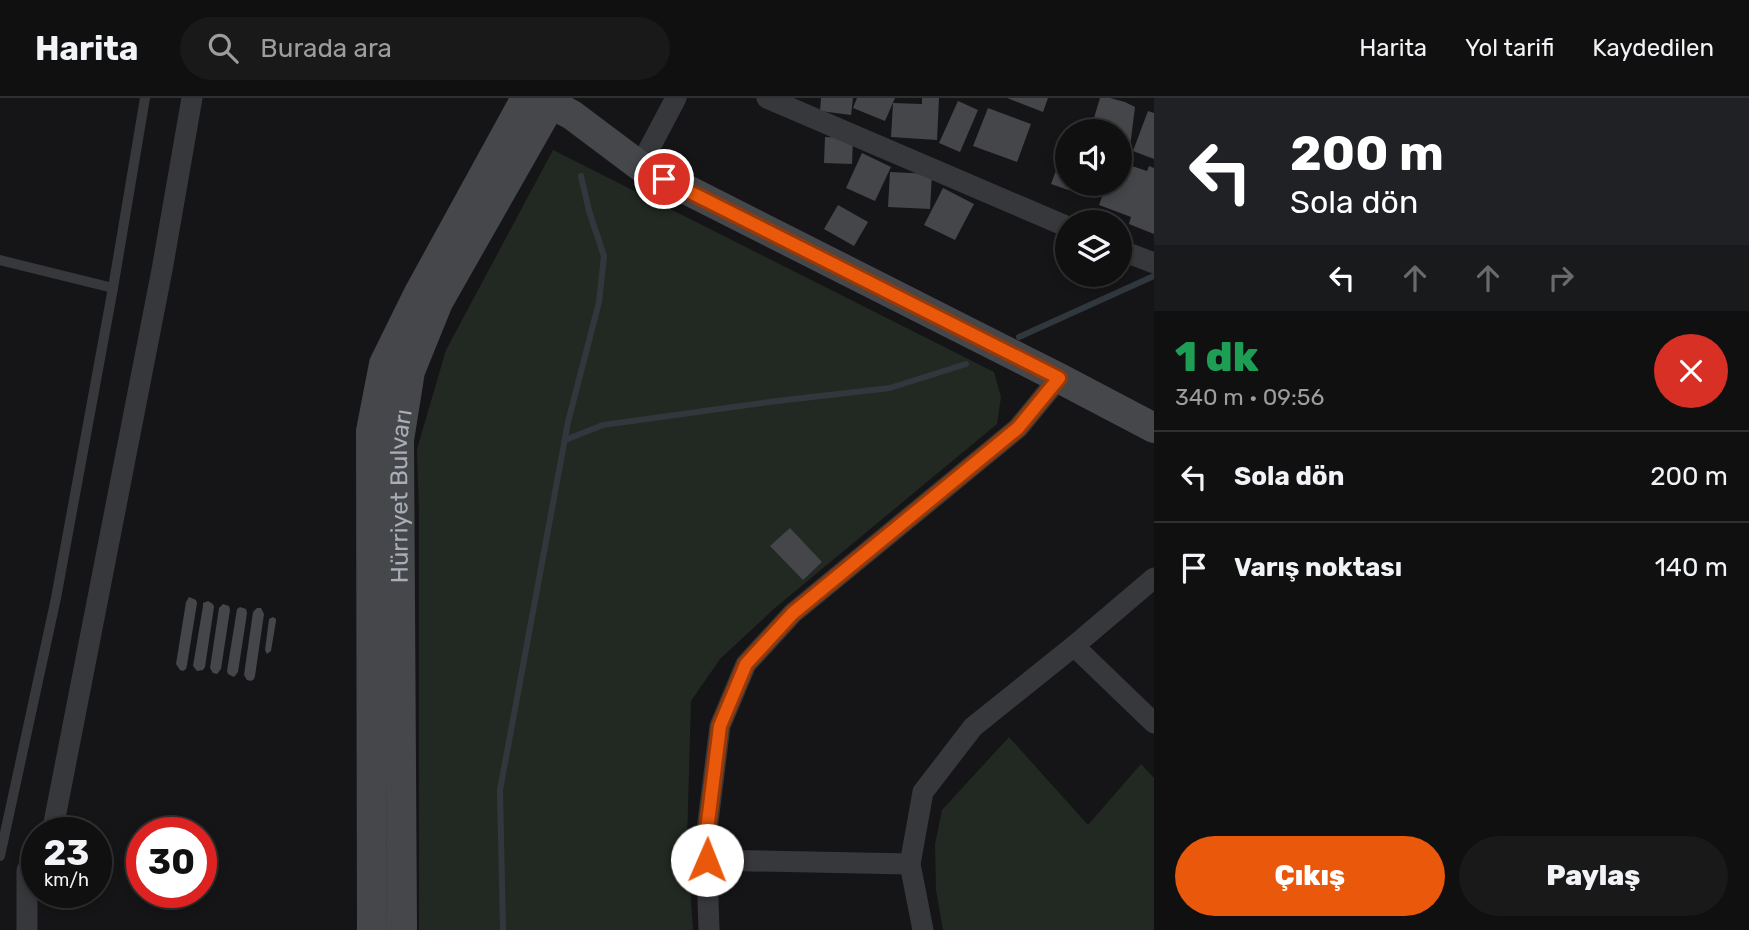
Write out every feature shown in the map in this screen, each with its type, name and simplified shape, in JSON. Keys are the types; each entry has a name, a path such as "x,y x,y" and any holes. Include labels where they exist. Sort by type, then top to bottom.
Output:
{"main road":[{"path":"543,99 572,115 640,166 1154,428"},
{"name":"Hürriyet Bulvarı","path":"372,930 371,430 384,364 419,293 543,99"},
{"name":"Hürriyet Bulvarı","path":"402,930 400,440 410,371 438,302 543,99"}],"street":[{"path":"55,817 160,284 192,98"},
{"path":"640,166 676,98"},
{"path":"767,98 1055,221"},
{"path":"1132,254 1151,260"},
{"path":"709,930 706,838 720,726 746,664 793,613 1018,428 1059,378"},
{"path":"923,930 910,864 923,792 973,727 1154,578"},
{"path":"1073,646 1146,699 1154,723"},
{"path":"707,860 910,864"},
{"path":"27,908 27,930"}],"lane":[{"path":"0,856 55,598 113,288 145,98"},
{"path":"0,260 113,288"}],"shaded area":[{"path":"553,150 994,372 1001,397 997,424 776,607 720,659 691,701 687,842 693,930 419,930 417,449 446,350"},
{"path":"1009,737 1088,825 1141,764 1154,778 1154,930 943,930 936,890 935,844 942,810"}],"building":[{"path":"821,98 853,98 851,115 820,111"},
{"path":"857,98 895,98 885,121 853,108"},
{"path":"922,98 939,98 937,140 891,137 893,103 922,104"},
{"path":"1007,98 1048,98 1043,112"},
{"path":"1100,98 1110,98 1135,107 1132,131 1132,119 1094,119"},
{"path":"958,101 978,110 960,152 939,143"},
{"path":"988,108 1031,124 1017,162 973,146"},
{"path":"1148,111 1154,113 1154,159 1133,151"},
{"path":"825,137 853,138 852,164 824,163"},
{"path":"862,153 891,167 875,201 846,188"},
{"path":"1132,166 1147,171 1149,166 1154,168 1154,234 1132,225 1132,210 1112,210 1099,205 1102,196 1132,196"},
{"path":"890,172 932,174 930,209 888,207"},
{"path":"943,188 974,204 955,240 924,225"},
{"path":"838,205 868,222 854,246 824,229"},
{"path":"790,528 822,562 803,580 770,546"},
{"path":"189,597 197,603 187,665 183,671 176,664"},
{"path":"208,601 214,607 205,667 197,671 193,666 203,603"},
{"path":"223,604 229,606 230,610 221,669 217,674 210,668 219,608"},
{"path":"261,608 264,614 255,676 251,681 244,675 253,612"},
{"path":"237,609 246,609 247,613 238,672 234,677 227,671"},
{"path":"273,617 276,621 271,651 267,654 265,650 269,619"}],"waterway":[{"path":"503,930 500,790 568,422 599,302 604,256 581,176"},
{"path":"1019,337 1154,276"},
{"path":"565,440 603,425 890,388 966,364"}],"route":[{"path":"664,179 1059,378 1018,428 793,613 746,664 720,726 706,838 707,860"}]}
